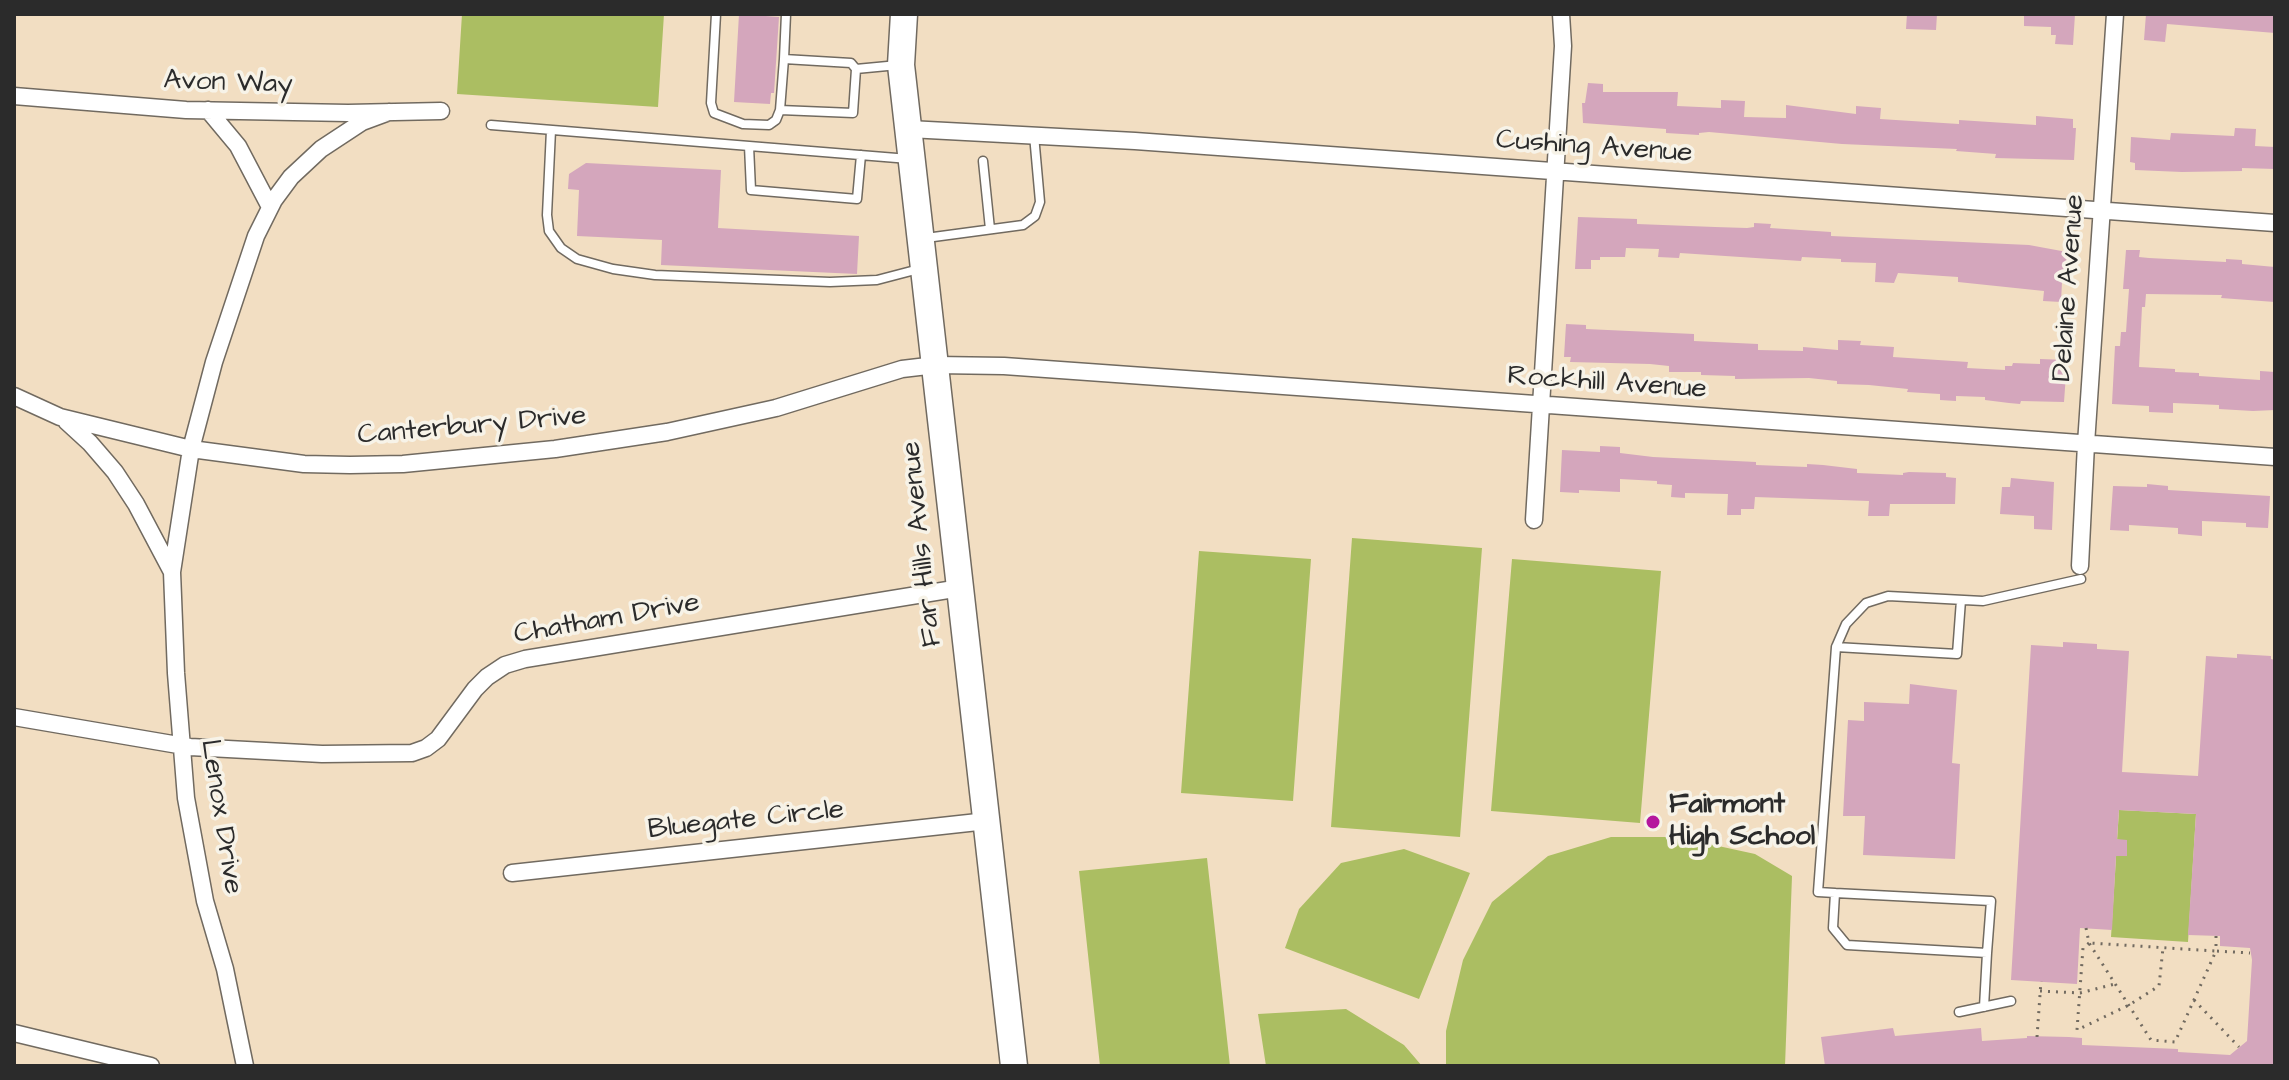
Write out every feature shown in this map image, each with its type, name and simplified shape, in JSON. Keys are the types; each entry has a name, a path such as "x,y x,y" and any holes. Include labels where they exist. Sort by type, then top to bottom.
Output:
{"main road":[{"name":"Far Hills Avenue","path":"904,14 901,65 1014,1066"}],"street":[{"path":"1534,520 1563,46 1561,14"},
{"name":"Delaine Avenue","path":"2081,572 2086,444 2115,14"},
{"name":"Avon Way","path":"14,96 208,110 441,111"},
{"path":"208,110 238,146 270,207"},
{"name":"Lenox Drive","path":"245,1066 225,969 205,901 186,798 172,572 191,449 214,362 247,260 270,207 291,177 321,149 352,127 389,112"},
{"name":"Cushing Avenue","path":"909,129 1034,135 2275,223"},
{"name":"Rockhill Avenue","path":"936,365 1004,366 2275,457"},
{"name":"Canterbury Drive","path":"14,396 60,417 191,449 304,464 403,464 555,449 728,419 776,408 902,369 936,365"},
{"name":"Lenox Drive","path":"60,417 90,443 115,472 172,572"},
{"name":"Chatham Drive","path":"14,717 190,747 271,753 412,753 438,739 475,689 505,665 525,659 960,588"},
{"name":"Bluegate Circle","path":"512,873 987,821"},
{"path":"14,1033 151,1066"}],"lane":[{"path":"716,14 711,103 714,113 743,124 769,125 776,120 780,110 786,14"},
{"path":"780,110 853,113 856,69 851,63 784,59"},
{"path":"856,69 901,65"},
{"path":"491,125 912,159"},
{"path":"551,130 549,231 561,248 577,259 613,269 655,275 830,282 877,280 924,267"},
{"path":"921,239 1023,225 1035,216 1040,202 1034,135"},
{"path":"749,146 751,190 857,199 861,155"},
{"path":"983,161 990,229"},
{"path":"1984,1007 1991,901 1818,892 1836,647 1846,624 1866,603 1888,596 1983,601 2081,572"},
{"path":"1836,647 1957,654 1961,600"},
{"path":"1835,893 1833,928 1847,945 1987,953"},
{"path":"1959,1012 2011,1001"}],"path":[{"path":"2086,928 2089,943 2151,1040 2175,1042 2216,951 2216,936"},
{"path":"2077,1038 2083,948 2089,943 2250,953"},
{"path":"2077,1030 2129,1005 2159,986 2163,948"},
{"path":"2037,1037 2041,981"},
{"path":"2040,991 2080,993 2115,984"},
{"path":"2194,1000 2239,1047"},
{"path":"2162,1041 2162,1048"}],"green space":[{"path":"462,14 664,14 658,107 457,94"},
{"path":"1352,538 1482,548 1460,837 1331,827"},
{"path":"1199,551 1311,559 1293,801 1181,793"},
{"path":"1512,559 1661,571 1640,823 1491,811"},
{"path":"2119,810 2196,814 2188,942 2111,937"},
{"path":"1611,837 1677,837 1755,854 1792,876 1785,1066 1446,1066 1446,1031 1463,960 1492,902 1548,856"},
{"path":"1404,849 1470,873 1419,999 1285,948 1299,909 1341,863"},
{"path":"1207,858 1230,1066 1100,1066 1079,871"},
{"path":"1346,1009 1404,1045 1422,1066 1266,1066 1258,1014"}],"building":[{"path":"739,14 779,17 774,93 771,93 770,104 734,102"},
{"path":"1907,14 1937,14 1936,30 1906,29"},
{"path":"2024,14 2075,14 2073,45 2055,44 2056,35 2051,35 2051,27 2024,26"},
{"path":"2146,14 2275,14 2275,33 2167,24 2165,42 2144,40"},
{"path":"1588,83 1603,84 1603,92 1678,92 1677,106 1721,108 1721,100 1745,101 1744,117 1786,118 1786,105 1856,114 1856,106 1881,108 1880,119 1959,124 1959,120 2036,125 2036,116 2073,119 2073,128 2076,128 2074,160 1995,158 1996,154 1957,149 1842,144 1709,132 1699,135 1666,133 1666,129 1583,123 1582,103 1585,103"},
{"path":"2235,128 2256,129 2255,146 2275,147 2275,169 2135,170 2135,163 2130,162 2131,137 2170,140 2171,133 2234,136"},
{"path":"586,163 721,170 718,228 859,236 857,274 661,265 662,240 577,236 579,190 568,189 569,174"},
{"path":"1578,217 1637,219 1637,224 1715,227 1747,228 1754,227 1754,223 1771,224 1770,228 1831,232 1831,236 2029,245 2067,252 2065,282 2062,282 2061,302 2043,301 2044,291 1958,282 1958,277 1898,273 1894,283 1875,282 1876,263 1680,253 1679,258 1658,257 1659,249 1626,248 1625,257 1600,257 1600,260 1591,260 1591,269 1575,269"},
{"path":"2126,250 2140,250 2139,257 2226,262 2226,259 2242,260 2242,264 2275,267 2275,302 2221,298 2222,295 2146,294 2145,307 2142,307 2139,367 2175,369 2175,372 2199,373 2199,376 2260,380 2260,371 2275,372 2275,410 2219,409 2219,405 2173,403 2173,413 2149,412 2149,406 2112,404 2115,346 2120,346 2121,332 2126,332 2129,289 2123,289"},
{"path":"1566,324 1586,325 1586,329 1694,334 1694,341 1758,344 1758,350 1803,351 1803,347 1838,350 1838,340 1861,341 1860,345 1894,347 1893,357 1968,362 1967,368 2005,370 2005,366 2012,366 2013,363 2040,364 2040,359 2067,360 2064,402 2021,401 2020,404 1985,400 1985,397 1956,396 1956,401 1940,400 1940,394 1837,384 1837,381 1809,378 1735,379 1735,376 1701,375 1701,372 1669,372 1669,366 1650,364 1570,362 1571,357 1564,357"},
{"path":"1600,446 1620,447 1620,453 1653,457 1756,462 1756,465 1823,465 1857,469 1857,473 1946,473 1946,477 1956,478 1955,504 1890,504 1889,516 1868,516 1869,501 1755,497 1754,509 1741,509 1741,515 1727,515 1728,494 1685,493 1685,498 1671,497 1672,485 1657,484 1657,481 1620,479 1620,492 1560,492 1562,450 1600,452"},
{"path":"2011,478 2054,482 2052,530 2034,529 2034,516 2000,514 2002,487 2010,487"},
{"path":"2147,484 2168,486 2168,490 2270,496 2268,528 2246,527 2246,523 2202,521 2202,536 2178,534 2178,528 2129,525 2129,531 2110,530 2113,486 2147,487"},
{"path":"2063,642 2097,644 2097,649 2129,651 2122,772 2198,776 2206,656 2237,658 2237,654 2271,656 2275,660 2275,1066 1825,1066 1821,1037 1893,1028 1895,1036 1981,1028 1982,1041 2027,1036 2069,1037 2082,1038 2082,1045 2178,1049 2178,1052 2230,1055 2247,1041 2250,948 2220,946 2220,936 2188,935 2196,814 2119,810 2117,839 2127,840 2127,856 2116,856 2112,930 2080,928 2077,984 2011,980 2031,645 2063,647"},
{"path":"1910,684 1957,690 1952,763 1960,764 1955,859 1863,855 1865,816 1843,816 1848,720 1864,721 1864,702 1909,704"}],"place":[{"name":"Fairmont High School","path":"1653,822"}]}
